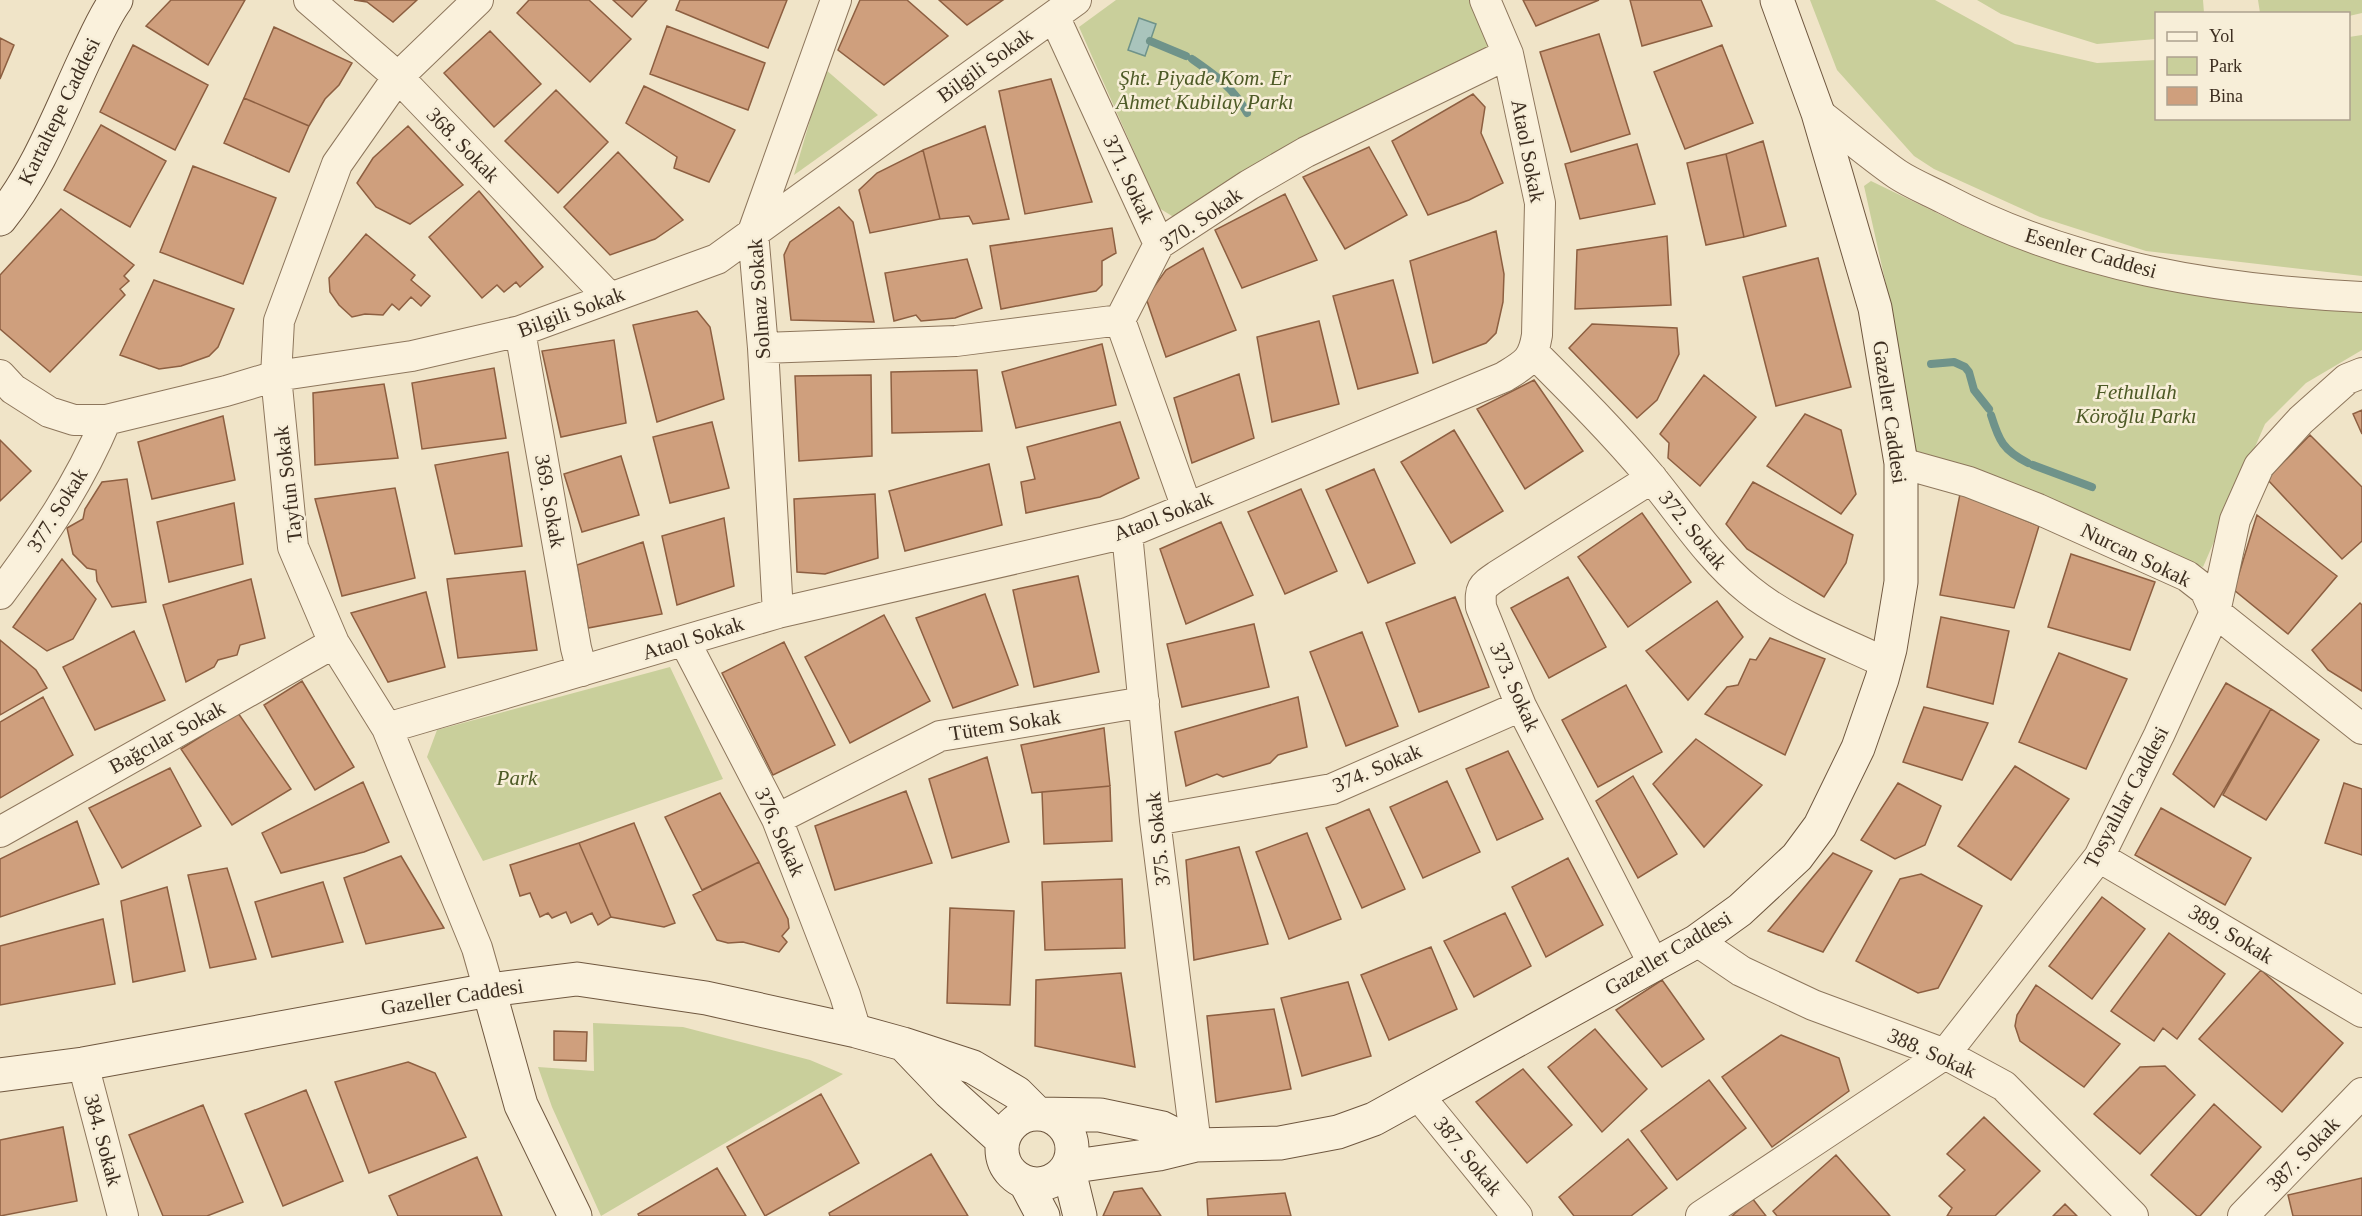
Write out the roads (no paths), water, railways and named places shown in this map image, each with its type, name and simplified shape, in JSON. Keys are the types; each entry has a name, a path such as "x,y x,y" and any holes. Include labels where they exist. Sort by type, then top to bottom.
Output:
{"street":[{"name":"Kartaltepe Caddesi","path":"0,219 36,164 90,48 116,0"},
{"name":"368. Sokak","path":"309,0 398,77 610,298"},
{"name":"Tayfun Sokak","path":"478,0 398,77 337,164 279,321 276,376 293,547 334,643 387,728 477,948 489,990"},
{"name":"Solmaz Sokak","path":"778,613 763,348 753,232 836,0"},
{"name":"Ataol Sokak","path":"387,728 778,613 1127,533 1504,377 1527,363 1534,353 1537,335 1540,203 1508,54 1485,0"},
{"name":"Gazeller Caddesi","path":"1068,1167 1159,1154 1196,1145 1280,1143 1338,1132 1374,1119 1419,1096 1653,963 1697,941 1740,910 1789,865 1820,826 1858,747 1886,663 1901,582 1901,463 1875,308 1818,113 1777,0"},
{"name":"Bilgili Sokak","path":"0,375 13,389 48,412 74,420 106,420 226,391 276,376 412,356 520,331 717,259 1065,8"},
{"name":"371. Sokak","path":"1065,8 1159,244"},
{"name":"370. Sokak","path":"1120,320 1159,244 1249,185 1306,152 1508,54"},
{"name":"Esenler Caddesi","path":"1818,113 1899,175 1978,216 2050,246 2121,266 2213,284 2362,297"},
{"path":"763,348 957,340 1120,320 1187,508"},
{"name":"369. Sokak","path":"520,331 582,671"},
{"name":"372. Sokak","path":"1534,353 1613,433 1652,478 1721,567 1750,592 1780,611 1886,663"},
{"name":"Tosyalılar Caddesi","path":"1701,1216 1945,1054 2099,857 2159,735 2215,612 2235,520 2259,466 2301,420 2347,379 2362,373"},
{"name":"377. Sokak","path":"0,594 47,531 91,456 106,420"},
{"name":"Nurcan Sokak","path":"1901,463 1969,482 2018,501 2187,576 2205,590 2215,612 2362,729"},
{"name":"373. Sokak","path":"1652,478 1483,585 1480,592 1481,607 1521,706 1653,963"},
{"name":"375. Sokak","path":"1127,533 1155,820 1196,1145"},
{"name":"376. Sokak","path":"685,642 777,819 845,994 856,1031"},
{"name":"Bağcılar Sokak","path":"0,832 334,643"},
{"name":"Tütem Sokak","path":"777,819 940,736 1144,702"},
{"name":"374. Sokak","path":"1155,820 1332,789 1521,706"},
{"name":"389. Sokak","path":"2099,857 2362,1012"},
{"name":"388. Sokak","path":"1697,941 1741,971 1813,1005 1945,1054 2004,1086 2133,1216"},
{"name":"Gazeller Caddesi","path":"0,1075 83,1064 489,990 577,979 706,998 856,1031 973,1067 1017,1093 1038,1114 1070,1113 1110,1117 1162,1128 1196,1145"},
{"path":"489,990 521,1105 574,1216"},
{"path":"903,1044 949,1092 1003,1142"},
{"name":"384. Sokak","path":"83,1064 123,1216"},
{"name":"387. Sokak","path":"2243,1216 2362,1092"},
{"name":"387. Sokak","path":"1419,1096 1517,1216"},
{"path":"1038,1114 1060,1123 1068,1132 1072,1149 1068,1167 1062,1175 1044,1184 1025,1182 1009,1170 1002,1151 1007,1130 1016,1121 1038,1114"},
{"path":"1068,1167 1080,1216"},
{"path":"1025,1182 1043,1216"}],"water":[{"path":"1139,18 1156,24 1145,56 1128,50"}],"waterway":[{"path":"1150,41 1186,56"},
{"path":"1192,59 1230,89 1247,113"},
{"path":"1931,364 1954,362 1965,367 1969,372 1974,390 1989,409"},
{"path":"1991,415 2003,444 2013,454 2028,463"},
{"path":"2033,465 2092,487"}],"park label":[{"name":"Şht. Piyade Kom. Er Ahmet Kubilay Parkı","path":"1205,90"},
{"name":"Fethullah Köroğlu Parkı","path":"2136,404"},
{"name":"Park","path":"517,778"}]}
